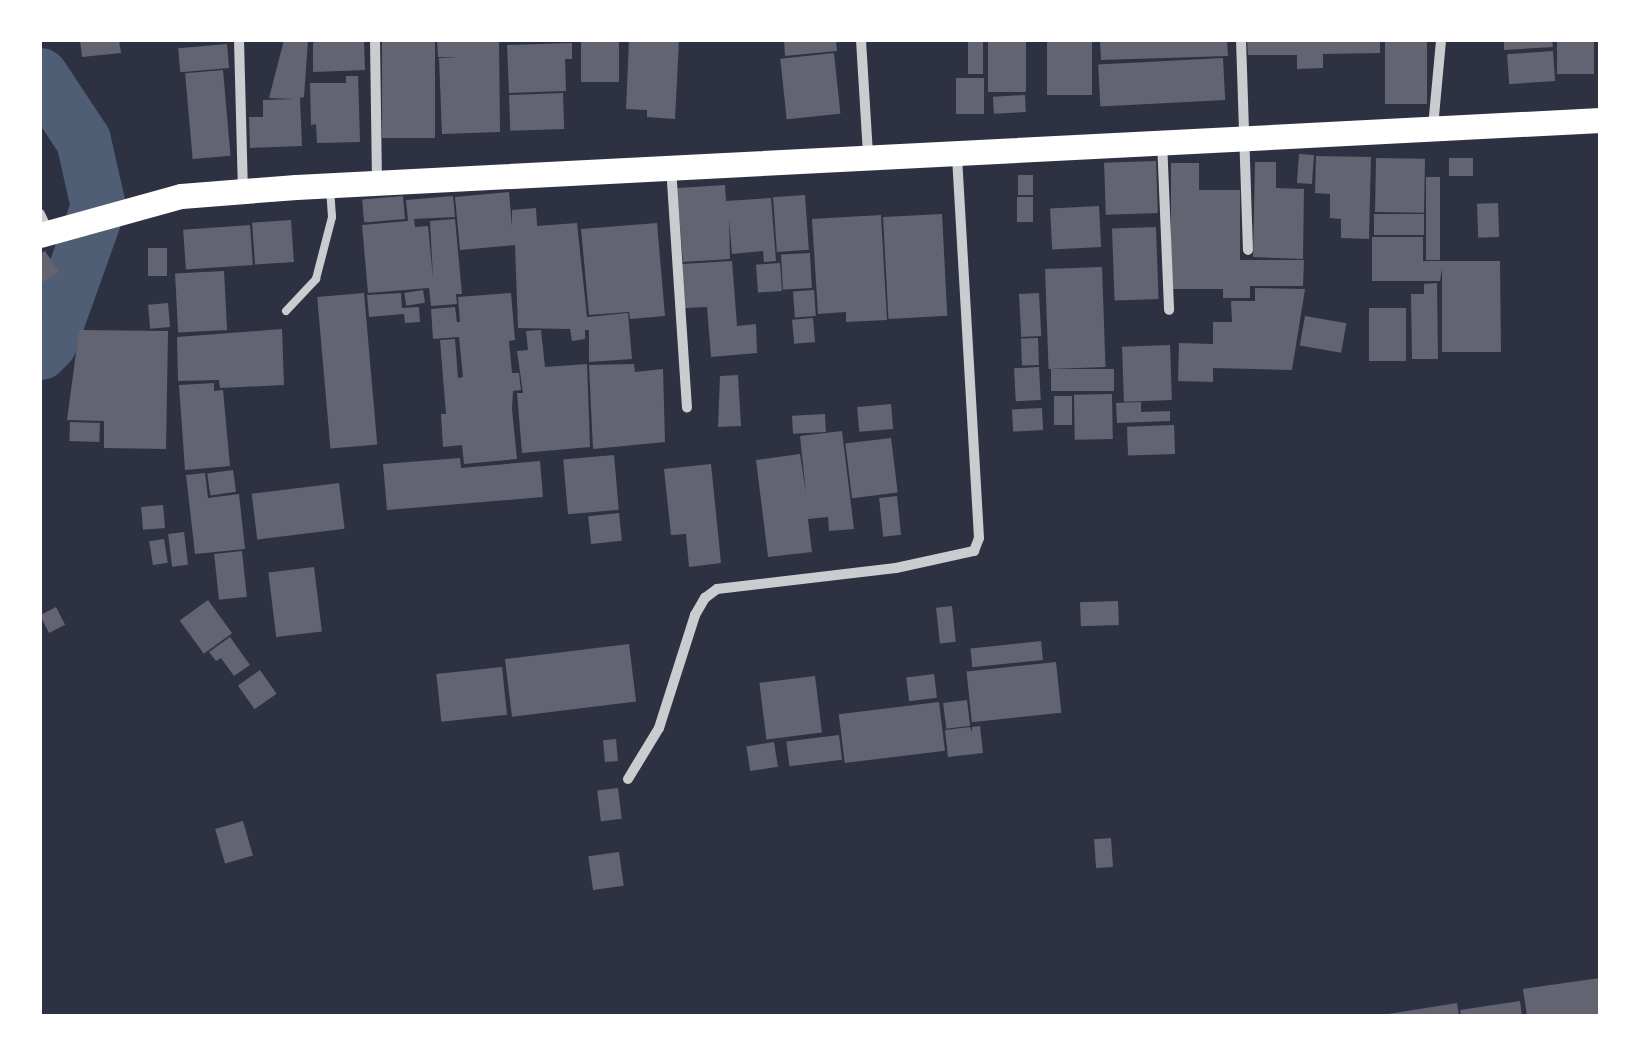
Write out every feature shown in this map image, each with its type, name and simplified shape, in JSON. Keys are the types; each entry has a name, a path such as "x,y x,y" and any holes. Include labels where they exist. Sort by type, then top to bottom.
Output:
{"main road":[{"path":"49,227 148,202 243,191 1600,120"}],"street":[{"path":"239,40 243,191"},
{"path":"375,40 376,182"},
{"path":"861,40 868,156"},
{"path":"1241,40 1248,250"},
{"path":"1433,127 1441,40"},
{"path":"1162,140 1169,310"},
{"path":"628,779 652,745 695,615 705,598 717,589 896,568 974,551 980,538 957,152"},
{"path":"671,166 687,407"}],"lane":[{"path":"286,311 316,278 332,216 330,185"}],"building":[{"path":"80,40 119,40 121,53 82,57"},
{"path":"284,40 308,40 304,97 300,98 302,146 250,148 249,117 263,117 263,100 295,99 269,98"},
{"path":"364,40 365,70 313,72 313,43"},
{"path":"382,40 435,40 435,138 382,138"},
{"path":"437,40 499,40 500,132 442,134 439,58 458,57 438,57"},
{"path":"581,40 619,40 619,82 581,82"},
{"path":"629,40 679,40 675,119 647,117 647,110 626,109"},
{"path":"784,40 836,40 837,51 785,56"},
{"path":"968,40 983,40 983,74 968,74"},
{"path":"988,40 1026,40 1026,92 988,92"},
{"path":"1047,40 1092,40 1092,95 1047,95"},
{"path":"1100,40 1227,40 1228,56 1101,60"},
{"path":"1247,40 1380,40 1380,53 1323,54 1323,68 1297,69 1297,55 1248,55"},
{"path":"1385,40 1427,40 1427,104 1385,104"},
{"path":"1504,40 1552,40 1553,47 1504,50"},
{"path":"1557,40 1594,40 1594,74 1557,74"},
{"path":"572,43 572,59 565,59 566,91 509,93 507,45"},
{"path":"227,44 229,68 180,72 178,48"},
{"path":"1553,51 1555,81 1509,84 1507,54"},
{"path":"834,53 840,114 787,119 780,59"},
{"path":"1223,58 1225,100 1100,106 1098,65"},
{"path":"223,70 230,156 193,159 185,73"},
{"path":"346,76 358,76 360,142 317,143 316,124 311,125 310,83 346,83"},
{"path":"956,78 984,78 984,114 956,114"},
{"path":"563,93 564,129 510,131 509,95"},
{"path":"1025,95 1026,112 994,114 993,97"},
{"path":"1299,154 1314,155 1312,184 1297,183"},
{"path":"1316,156 1371,157 1369,239 1341,238 1341,219 1330,218 1330,194 1315,193"},
{"path":"1376,158 1425,159 1424,213 1375,212"},
{"path":"1449,158 1473,158 1473,176 1449,176"},
{"path":"1156,161 1158,213 1106,215 1104,163"},
{"path":"1255,162 1276,162 1276,188 1304,189 1303,259 1253,257"},
{"path":"1171,163 1199,163 1199,190 1240,190 1240,260 1304,260 1303,286 1250,286 1250,298 1223,298 1223,289 1171,289"},
{"path":"1018,175 1033,175 1033,195 1018,195"},
{"path":"1426,177 1440,177 1440,260 1426,260"},
{"path":"725,185 726,201 771,198 776,261 764,262 763,251 732,254 729,219 730,259 683,262 677,188"},
{"path":"509,192 512,227 512,210 536,208 537,226 577,223 587,317 628,313 632,359 589,362 589,330 585,330 585,339 572,341 570,329 518,328 515,245 460,250 455,197"},
{"path":"805,195 809,250 777,252 773,197"},
{"path":"403,196 405,219 364,222 362,200"},
{"path":"453,196 455,217 414,219 415,227 428,226 433,278 430,221 455,219 462,294 456,294 457,304 431,306 429,288 368,293 362,225 408,221 406,200"},
{"path":"1017,197 1033,197 1033,222 1017,222"},
{"path":"1498,203 1499,237 1478,238 1477,204"},
{"path":"1099,206 1101,247 1052,250 1050,209"},
{"path":"942,214 947,316 888,319 883,217"},
{"path":"1374,214 1424,214 1424,235 1374,235"},
{"path":"881,215 887,320 846,322 846,312 818,314 812,219"},
{"path":"291,220 294,262 255,265 252,223"},
{"path":"657,223 665,316 630,319 629,312 589,315 581,229"},
{"path":"250,225 253,265 186,270 183,230"},
{"path":"1156,227 1159,299 1115,300 1112,229"},
{"path":"1372,237 1423,237 1423,261 1500,261 1501,352 1442,352 1442,268 1440,281 1372,281"},
{"path":"148,248 167,248 167,276 148,276"},
{"path":"45,251 59,272 40,284 40,254"},
{"path":"810,253 812,288 783,289 781,255"},
{"path":"732,261 737,326 756,324 757,353 711,357 707,307 685,308 682,264"},
{"path":"780,263 782,291 758,293 756,265"},
{"path":"1102,267 1105,367 1049,369 1045,269"},
{"path":"224,271 227,330 178,332 175,274"},
{"path":"1437,283 1438,359 1412,359 1411,294 1424,294 1424,284"},
{"path":"1255,288 1305,289 1292,370 1213,368 1213,382 1178,381 1179,343 1213,344 1213,322 1232,322 1231,301 1255,301"},
{"path":"423,290 425,303 406,306 404,293"},
{"path":"814,290 816,316 795,317 793,291"},
{"path":"364,293 377,444 330,449 317,297"},
{"path":"401,293 402,308 419,307 420,322 405,323 404,314 369,317 367,295"},
{"path":"511,293 515,340 509,341 512,373 519,373 521,390 513,391 517,459 464,464 462,445 443,447 441,414 446,414 440,340 455,339 458,378 463,377 459,337 433,339 431,309 455,307 460,322 458,297"},
{"path":"1039,293 1041,336 1021,337 1019,294"},
{"path":"168,303 170,327 150,329 148,305"},
{"path":"1369,308 1406,308 1406,361 1369,361"},
{"path":"1305,316 1346,323 1341,353 1300,346"},
{"path":"813,318 815,342 794,344 792,320"},
{"path":"282,329 284,385 220,388 219,380 178,381 177,337"},
{"path":"79,330 168,331 166,449 104,448 104,421 67,420"},
{"path":"541,330 545,367 587,364 590,447 522,453 517,393 523,393 517,351 528,350 526,331"},
{"path":"1038,338 1039,365 1022,366 1021,339"},
{"path":"1170,345 1172,400 1124,402 1122,347"},
{"path":"634,364 635,372 663,369 665,442 593,449 589,365"},
{"path":"1039,367 1041,400 1016,401 1014,368"},
{"path":"1051,369 1114,369 1114,391 1051,391"},
{"path":"738,375 741,426 718,427 720,376"},
{"path":"214,383 214,391 223,390 230,466 185,470 179,385"},
{"path":"1112,394 1113,439 1075,440 1074,395"},
{"path":"1054,396 1072,396 1072,425 1054,425"},
{"path":"1141,402 1141,412 1170,411 1170,421 1117,423 1116,403"},
{"path":"891,404 893,429 859,432 857,407"},
{"path":"1042,408 1043,430 1013,432 1012,410"},
{"path":"825,414 826,432 793,434 792,416"},
{"path":"70,422 100,423 99,442 69,441"},
{"path":"1174,425 1175,454 1128,456 1127,427"},
{"path":"842,431 854,529 829,531 828,517 808,519 812,552 768,557 756,460 800,454 806,494 800,436"},
{"path":"891,438 898,493 852,498 845,444"},
{"path":"614,455 619,510 568,514 563,459"},
{"path":"460,458 461,468 540,461 543,497 387,510 383,464"},
{"path":"711,464 721,563 689,567 686,534 671,535 664,469"},
{"path":"233,470 236,492 210,495 207,474"},
{"path":"205,473 208,498 239,494 245,549 195,554 186,475"},
{"path":"339,483 345,529 257,539 252,494"},
{"path":"897,496 901,535 883,537 879,498"},
{"path":"163,505 165,528 143,530 141,507"},
{"path":"619,513 622,541 591,544 588,516"},
{"path":"184,532 188,565 172,567 168,534"},
{"path":"164,539 168,563 153,565 149,541"},
{"path":"242,551 247,597 219,600 214,554"},
{"path":"314,567 322,632 276,637 268,573"},
{"path":"208,600 232,633 204,654 180,621"},
{"path":"1118,601 1119,625 1081,626 1080,602"},
{"path":"952,606 956,642 940,643 936,608"},
{"path":"56,607 65,625 49,633 40,615"},
{"path":"230,637 250,665 234,676 221,658 216,661 209,652"},
{"path":"1041,641 1043,660 972,667 970,648"},
{"path":"629,644 636,702 512,717 505,659"},
{"path":"1056,662 1061,713 972,722 966,671"},
{"path":"502,667 507,715 441,722 436,674"},
{"path":"260,670 277,694 255,709 238,685"},
{"path":"934,674 937,698 909,701 906,677"},
{"path":"815,676 822,733 766,739 759,683"},
{"path":"967,700 970,726 946,729 943,703"},
{"path":"939,702 945,751 845,763 839,714"},
{"path":"980,726 983,753 948,757 945,730 970,727 972,732 972,727"},
{"path":"839,735 842,760 789,766 786,741"},
{"path":"616,739 618,761 605,762 603,740"},
{"path":"774,742 778,767 750,771 746,746"},
{"path":"618,788 622,819 601,821 597,791"},
{"path":"243,821 253,856 225,864 215,829"},
{"path":"1111,838 1113,867 1096,868 1094,839"},
{"path":"619,852 624,886 593,890 588,856"},
{"path":"1600,978 1600,1016 1527,1016 1523,989"},
{"path":"1520,1001 1522,1016 1461,1016 1460,1010"},
{"path":"1457,1003 1459,1016 1388,1016 1388,1014"}],"waterway":[{"path":"40,75 83,140 98,206 49,343 40,352"}]}
